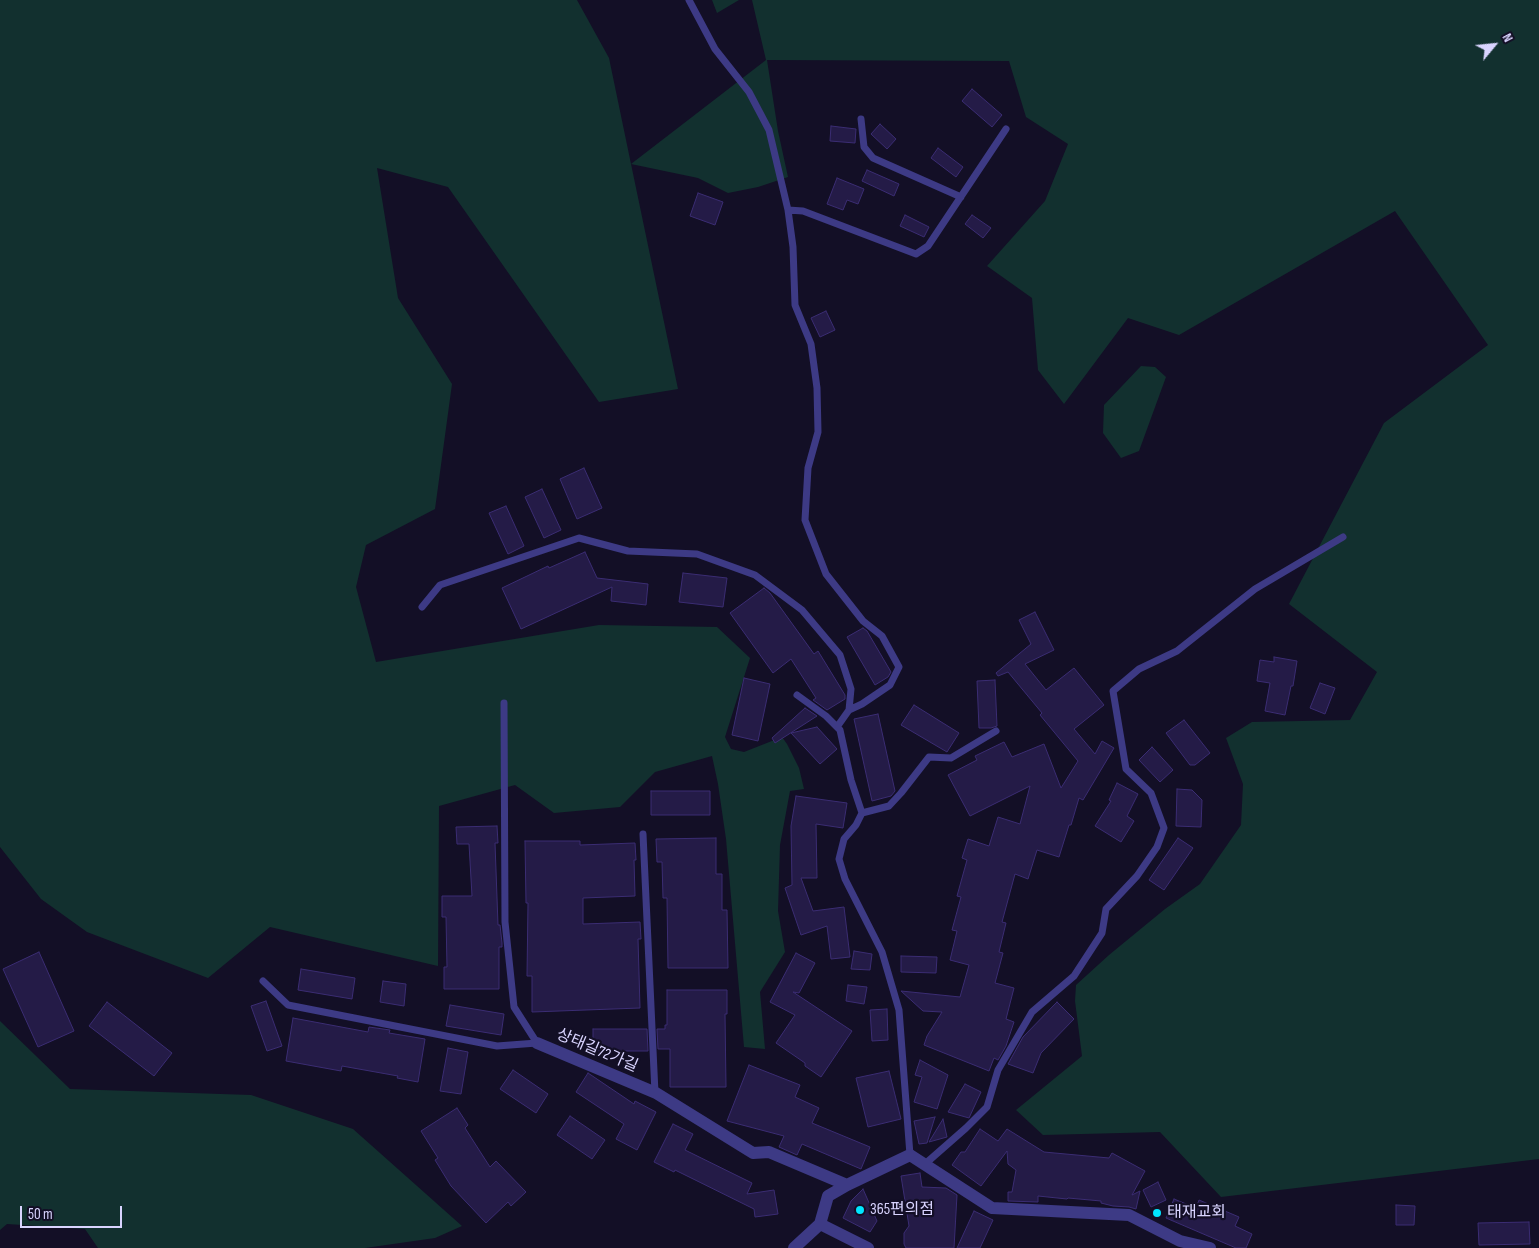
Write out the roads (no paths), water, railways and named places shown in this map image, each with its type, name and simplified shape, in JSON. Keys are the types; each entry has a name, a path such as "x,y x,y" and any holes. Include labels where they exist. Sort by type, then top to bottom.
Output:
{"street":[{"name":"상태길72가길","path":"537,1043 656,1093 753,1153 769,1152 847,1185"},
{"path":"794,1248 820,1224 828,1196 910,1155 992,1208 1129,1215 1180,1241 1210,1248"},
{"path":"820,1224 868,1248"}],"lane":[{"path":"689,0 715,49 749,92 768,130 788,210 793,247 795,305 811,344 817,388 818,432 808,468 805,520 826,574 863,621 882,636 899,667 890,685 862,704 849,710"},
{"path":"861,118 864,147 872,158 961,197"},
{"path":"788,210 803,211 916,254 928,246 1006,129"},
{"path":"925,1164 987,1107 998,1070 1032,1012 1074,976 1102,933 1106,909 1137,876 1157,847 1164,828 1151,793 1126,769 1113,691 1139,669 1177,651 1256,589 1344,537"},
{"path":"422,607 440,585 579,538 628,552 697,554 755,575 802,610 840,655 851,689 849,710 837,727"},
{"path":"797,695 826,716 840,730 851,780 862,813 856,825 844,839 839,859 845,879 882,952 899,1010 910,1155"},
{"name":"상태길72가길","path":"504,703 505,922 514,1007 537,1043"},
{"path":"862,813 889,806 901,794 930,757 951,758 996,731"},
{"path":"642,834 656,1093"},
{"path":"263,981 288,1005 497,1046 537,1043"}],"place":[{"name":"365편의점","path":"860,1210"},
{"name":"태재교회","path":"1157,1213"}]}
